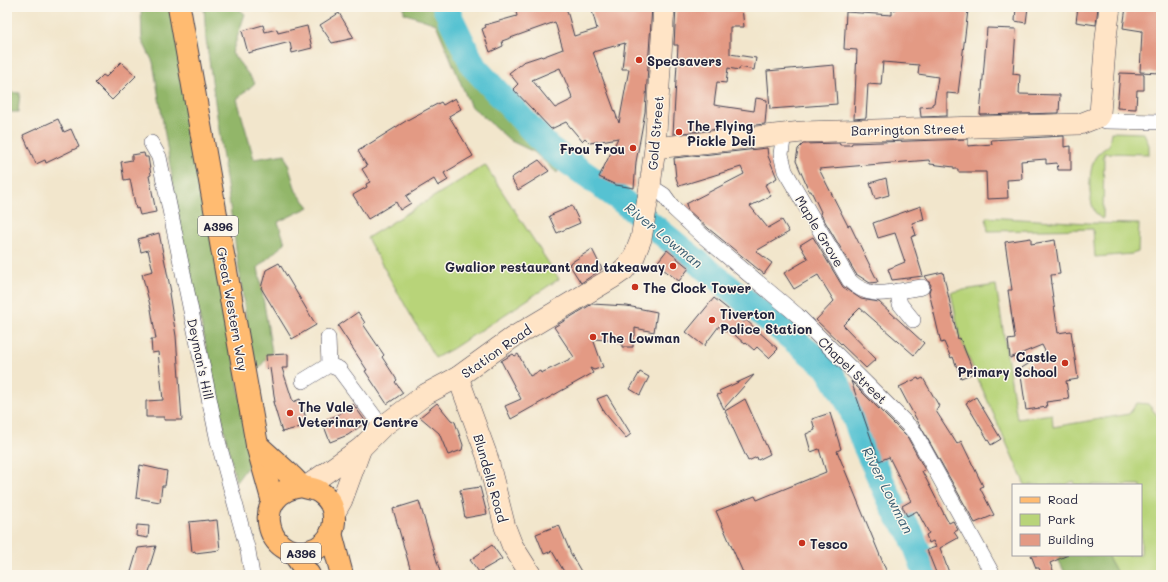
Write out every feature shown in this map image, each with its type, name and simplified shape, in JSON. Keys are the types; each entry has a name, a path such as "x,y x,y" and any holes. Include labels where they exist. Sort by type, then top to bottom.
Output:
{"main road":[{"name":"Great Western Way","path":"179,7 256,445"},
{"name":"A396","path":"256,445 305,486 315,489 328,499 342,575"},
{"name":"A396","path":"256,445 272,502 268,517 270,532 283,547 301,553 319,547 333,524"},
{"path":"272,502 285,490 305,486"},
{"name":"A396","path":"292,551 309,575"}],"street":[{"name":"Gold Street","path":"638,248 655,148 664,7"},
{"path":"1110,7 1106,37 1102,102 1098,117 1106,121 1161,122"},
{"name":"Barrington Street","path":"655,148 784,133 1080,124 1098,117"},
{"name":"Maple Grove","path":"784,133 781,154 785,171 849,280 862,291 869,294 922,287"},
{"name":"Deyman's Hill","path":"151,143 158,157 161,169 218,441 248,551 252,575"},
{"name":"Chapel Street","path":"648,196 664,195 674,208 703,236 797,315 908,425 915,433 993,575"},
{"name":"Station Road","path":"305,486 361,448 382,427 426,394 458,377 512,338 624,270 638,248"},
{"path":"897,291 900,304 912,320"},
{"path":"328,338 329,365"},
{"path":"303,381 329,365"},
{"path":"329,365 339,369 382,427"},
{"name":"Blundells Road","path":"458,377 487,456 512,545 531,575"},
{"name":"Station Road","path":"333,524 361,448"}],"green space":[{"path":"141,7 176,7 251,462 236,482 182,237 153,62 142,40"},
{"path":"204,7 236,7 245,14 232,53 255,83 237,99 254,159 285,154 296,191 309,207 278,222 285,243 258,267 272,352 254,374 206,39"},
{"path":"254,7 308,7 271,13"},
{"path":"404,7 446,7 464,47 519,108 565,152 557,173 534,152 511,141 470,105 436,24 404,13"},
{"path":"7,92 20,93 18,112 7,112"},
{"path":"1111,132 1144,133 1149,145 1149,154 1104,153 1103,219 1097,215 1091,201 1090,181 1095,158 1109,145"},
{"path":"485,165 559,279 452,349 435,358 367,238"},
{"path":"986,217 1088,223 1139,224 1138,252 1132,254 1095,257 1093,229 988,231"},
{"path":"996,285 1017,419 1052,414 1053,427 1129,414 1137,403 1148,404 1161,420 1161,573 1118,575 1108,556 1142,556 1142,484 1075,484 1074,481 1067,484 1025,484 960,338 951,292"},
{"path":"1056,556 1108,556 1118,575 1066,575"}],"building":[{"path":"515,7 566,7 574,36 597,29 591,7 652,7 645,112 636,162 634,188 616,185 599,177 618,138 590,143 585,138 582,141 566,122 551,129 513,89 518,84 509,73 523,62 563,49 555,22 502,41 503,46 490,52 482,29 486,27 485,25 517,16","holes":["625,43 622,69 629,69 619,123 593,52","560,68 573,99 555,108 532,80"]},
{"path":"676,7 742,7 744,27 730,27 730,54 756,58 754,70 740,67 739,70 728,68 726,83 717,82 714,105 754,111 756,98 767,100 765,124 673,134 678,45 674,45"},
{"path":"895,7 945,7 968,10 958,94 947,93 947,116 921,117 920,107 932,106 934,103 938,77 918,74 919,65 883,62 881,85 868,84 866,118 854,119 857,50 844,49 846,12 892,15 892,9 895,10"},
{"path":"1016,7 1028,7 1026,23 1015,21"},
{"path":"1078,7 1098,7 1096,25 1076,22"},
{"path":"1126,7 1161,7 1160,73 1140,72 1142,31 1123,28"},
{"path":"339,13 354,38 332,43 320,25"},
{"path":"263,25 265,32 277,29 278,33 307,26 312,48 292,53 290,42 248,53 242,31"},
{"path":"987,28 1016,29 1013,74 1020,75 1019,94 1060,95 1059,113 980,115"},
{"path":"121,62 136,76 112,100 95,83 103,75 106,77"},
{"path":"834,65 837,104 770,109 767,71"},
{"path":"1120,73 1144,74 1144,90 1137,90 1136,109 1117,108"},
{"path":"455,98 461,109 449,116 473,156 444,173 448,180 438,186 434,179 406,196 411,203 400,210 396,202 368,219 353,195 367,187 366,184 370,182 362,169 367,166 358,151 409,119 441,102 443,105"},
{"path":"58,119 64,132 71,129 79,147 46,163 45,160 36,164 23,135"},
{"path":"1064,136 1064,147 1071,146 1071,170 1058,170 1057,163 1046,164 1046,159 1021,161 1022,179 1007,180 1008,198 987,199 986,172 958,172 958,169 954,169 954,167 930,164 929,160 819,169 848,226 850,225 878,282 870,283 856,274 820,213 821,212 811,191 809,191 796,161 798,149 803,144 839,143 840,145 851,145 852,143 968,139 968,146 992,144 991,140"},
{"path":"767,148 768,156 777,178 765,185 771,196 750,206 768,228 782,220 789,232 756,251 772,263 764,274 709,229 688,210 686,204 744,174 741,167 679,186 676,178 674,158"},
{"path":"144,153 145,157 148,157 151,175 149,176 156,212 140,215 138,208 136,209 130,179 124,180 121,162 132,160 132,155"},
{"path":"539,160 549,171 518,190 511,178"},
{"path":"886,178 889,195 875,199 870,183"},
{"path":"572,206 580,223 557,233 549,216"},
{"path":"921,206 924,220 912,223 916,235 911,237 923,276 892,280 888,269 905,262 895,233 878,238 873,223"},
{"path":"159,233 171,292 169,293 176,336 182,420 164,420 164,417 146,417 146,401 163,400 158,352 152,353 151,339 156,339 151,309 142,274 153,271 148,250 141,252 138,239"},
{"path":"813,237 843,287 861,299 879,302 924,343 914,355 860,308 843,325 876,359 866,368 816,320 834,301 818,275 794,289 784,273 808,259 800,245"},
{"path":"1031,238 1031,244 1055,240 1060,274 1051,275 1051,284 1058,333 1071,331 1078,379 1066,381 1069,399 1046,402 1047,407 1026,410 1020,369 1046,353 1042,345 1010,358 1008,340 1015,339 1008,290 1012,290 1005,242"},
{"path":"592,249 602,269 581,283 569,264"},
{"name":"Gwalior restaurant and takeaway","path":"667,250 689,268 679,281 656,264"},
{"path":"279,263 316,325 292,339 261,288 266,270"},
{"path":"943,272 958,339 960,338 974,373 961,378 953,357 951,358 944,342 941,343 929,292 931,285 925,276"},
{"path":"714,298 744,322 746,320 778,349 769,358 757,347 754,350 728,329 726,332 719,326 704,346 686,332"},
{"path":"592,304 627,306 657,312 654,332 635,328 633,347 622,347 622,341 593,339 603,367 594,370 590,368 593,373 511,419 505,406 521,399 501,361 513,354 515,356 518,354 530,376 540,371 541,373 574,357 554,327"},
{"path":"358,312 365,323 363,324 384,355 382,357 397,380 395,382 403,393 387,404 338,326"},
{"name":"The Vale Veterinary Centre","path":"288,354 288,368 282,368 293,402 300,399 308,425 282,432 273,402 275,402 270,368 267,369 266,355"},
{"path":"640,372 649,377 640,395 630,389"},
{"path":"754,375 724,409 717,395 721,394 719,391"},
{"path":"918,378 919,380 923,378 939,406 936,411 957,444 961,441 983,486 980,488 994,515 975,523 908,404 899,387"},
{"path":"851,381 908,438 925,470 922,471 946,518 949,523 953,521 958,530 954,532 958,538 940,548 950,575 937,575 927,550 936,547 933,541 929,543 926,535 929,533 917,511 907,516 902,506 911,501 889,457 879,461"},
{"path":"607,395 631,434 626,438 604,412 597,399"},
{"path":"976,397 1001,439 991,445 966,403"},
{"path":"745,399 770,454 758,460 757,457 748,461 725,411"},
{"path":"437,403 451,420 455,422 463,445 462,450 448,455 439,433 420,417"},
{"path":"353,404 366,422 348,435 330,442 322,421 338,415"},
{"name":"Tesco","path":"830,413 841,449 837,451 888,575 744,575 716,511 755,496 757,500 826,472 819,449 811,452 806,434 815,430 812,419"},
{"path":"140,465 167,471 165,486 162,486 160,502 136,498"},
{"path":"480,487 487,514 465,518 460,490"},
{"path":"419,501 441,575 412,575 393,509"},
{"path":"217,520 220,550 195,553 195,551 192,552 189,522"},
{"path":"137,525 149,526 148,538 136,536"},
{"path":"559,525 571,554 583,575 566,575 552,551 544,554 536,534"},
{"path":"492,545 502,559 479,572 470,560"},
{"path":"156,546 147,575 130,575 138,548"},
{"path":"1031,556 1066,556 1050,563 1055,575 1042,575 1039,568 1036,568"}],"waterway":[{"name":"River Lowman","path":"445,7 474,67 549,148 621,200 827,367 850,405 864,443 897,515 910,531 927,575"}],"place":[{"name":"Specsavers","path":"639,60"},
{"name":"The Flying Pickle Deli","path":"679,132"},
{"name":"Frou Frou","path":"633,148"},
{"name":"Gwalior restaurant and takeaway","path":"673,266"},
{"name":"The Clock Tower","path":"635,287"},
{"name":"Tiverton Police Station","path":"712,320"},
{"name":"The Lowman","path":"593,337"},
{"name":"Castle Primary School","path":"1065,363"},
{"name":"The Vale Veterinary Centre","path":"290,413"},
{"name":"Tesco","path":"802,543"}]}
